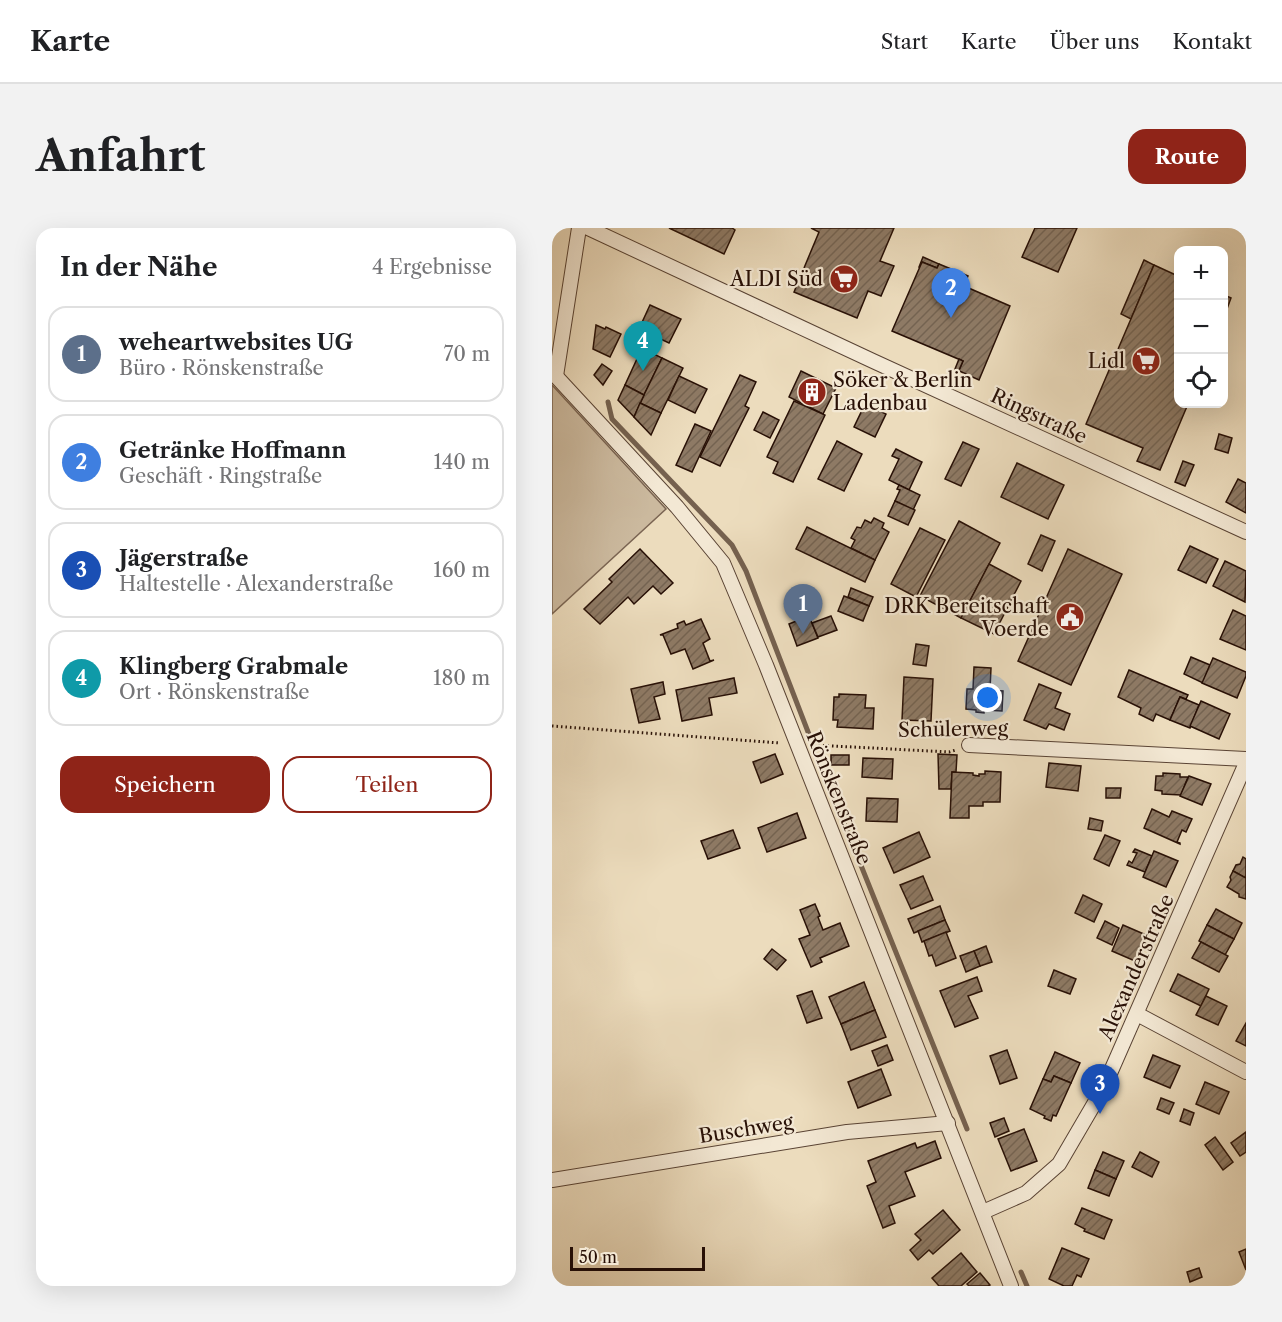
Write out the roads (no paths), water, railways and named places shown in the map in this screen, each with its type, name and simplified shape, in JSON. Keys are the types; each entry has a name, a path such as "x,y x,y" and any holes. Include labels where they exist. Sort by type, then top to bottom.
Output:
{"street":[{"path":"554,374 579,228"},
{"name":"Ringstraße","path":"588,228 873,362 1246,532"},
{"name":"Rönskenstraße","path":"554,374 677,507 723,563 766,665 1011,1286"},
{"name":"Schülerweg","path":"969,745 1246,761"},
{"name":"Alexanderstraße","path":"982,1212 1026,1193 1059,1164 1104,1087 1246,761"},
{"path":"1137,1014 1246,1072"},
{"name":"Buschweg","path":"552,1180 847,1132 948,1123"}],"waterway":[{"path":"608,402 612,419 732,545 746,571 810,737"},
{"path":"817,756 967,1129"},
{"path":"1021,1272 1027,1286"}],"place":[{"name":"ALDI Süd","path":"844,279"},
{"name":"Getränke Hoffmann","path":"951,318"},
{"name":"Lidl","path":"1146,361"},
{"name":"Klingberg Grabmale","path":"643,371"},
{"name":"Söker & Berlin Ladenbau","path":"812,392"},
{"name":"DRK Bereitschaft Voerde","path":"1070,617"},
{"name":"weheartwebsites UG","path":"803,634"},
{"name":"Jägerstraße","path":"1100,1114"}]}
